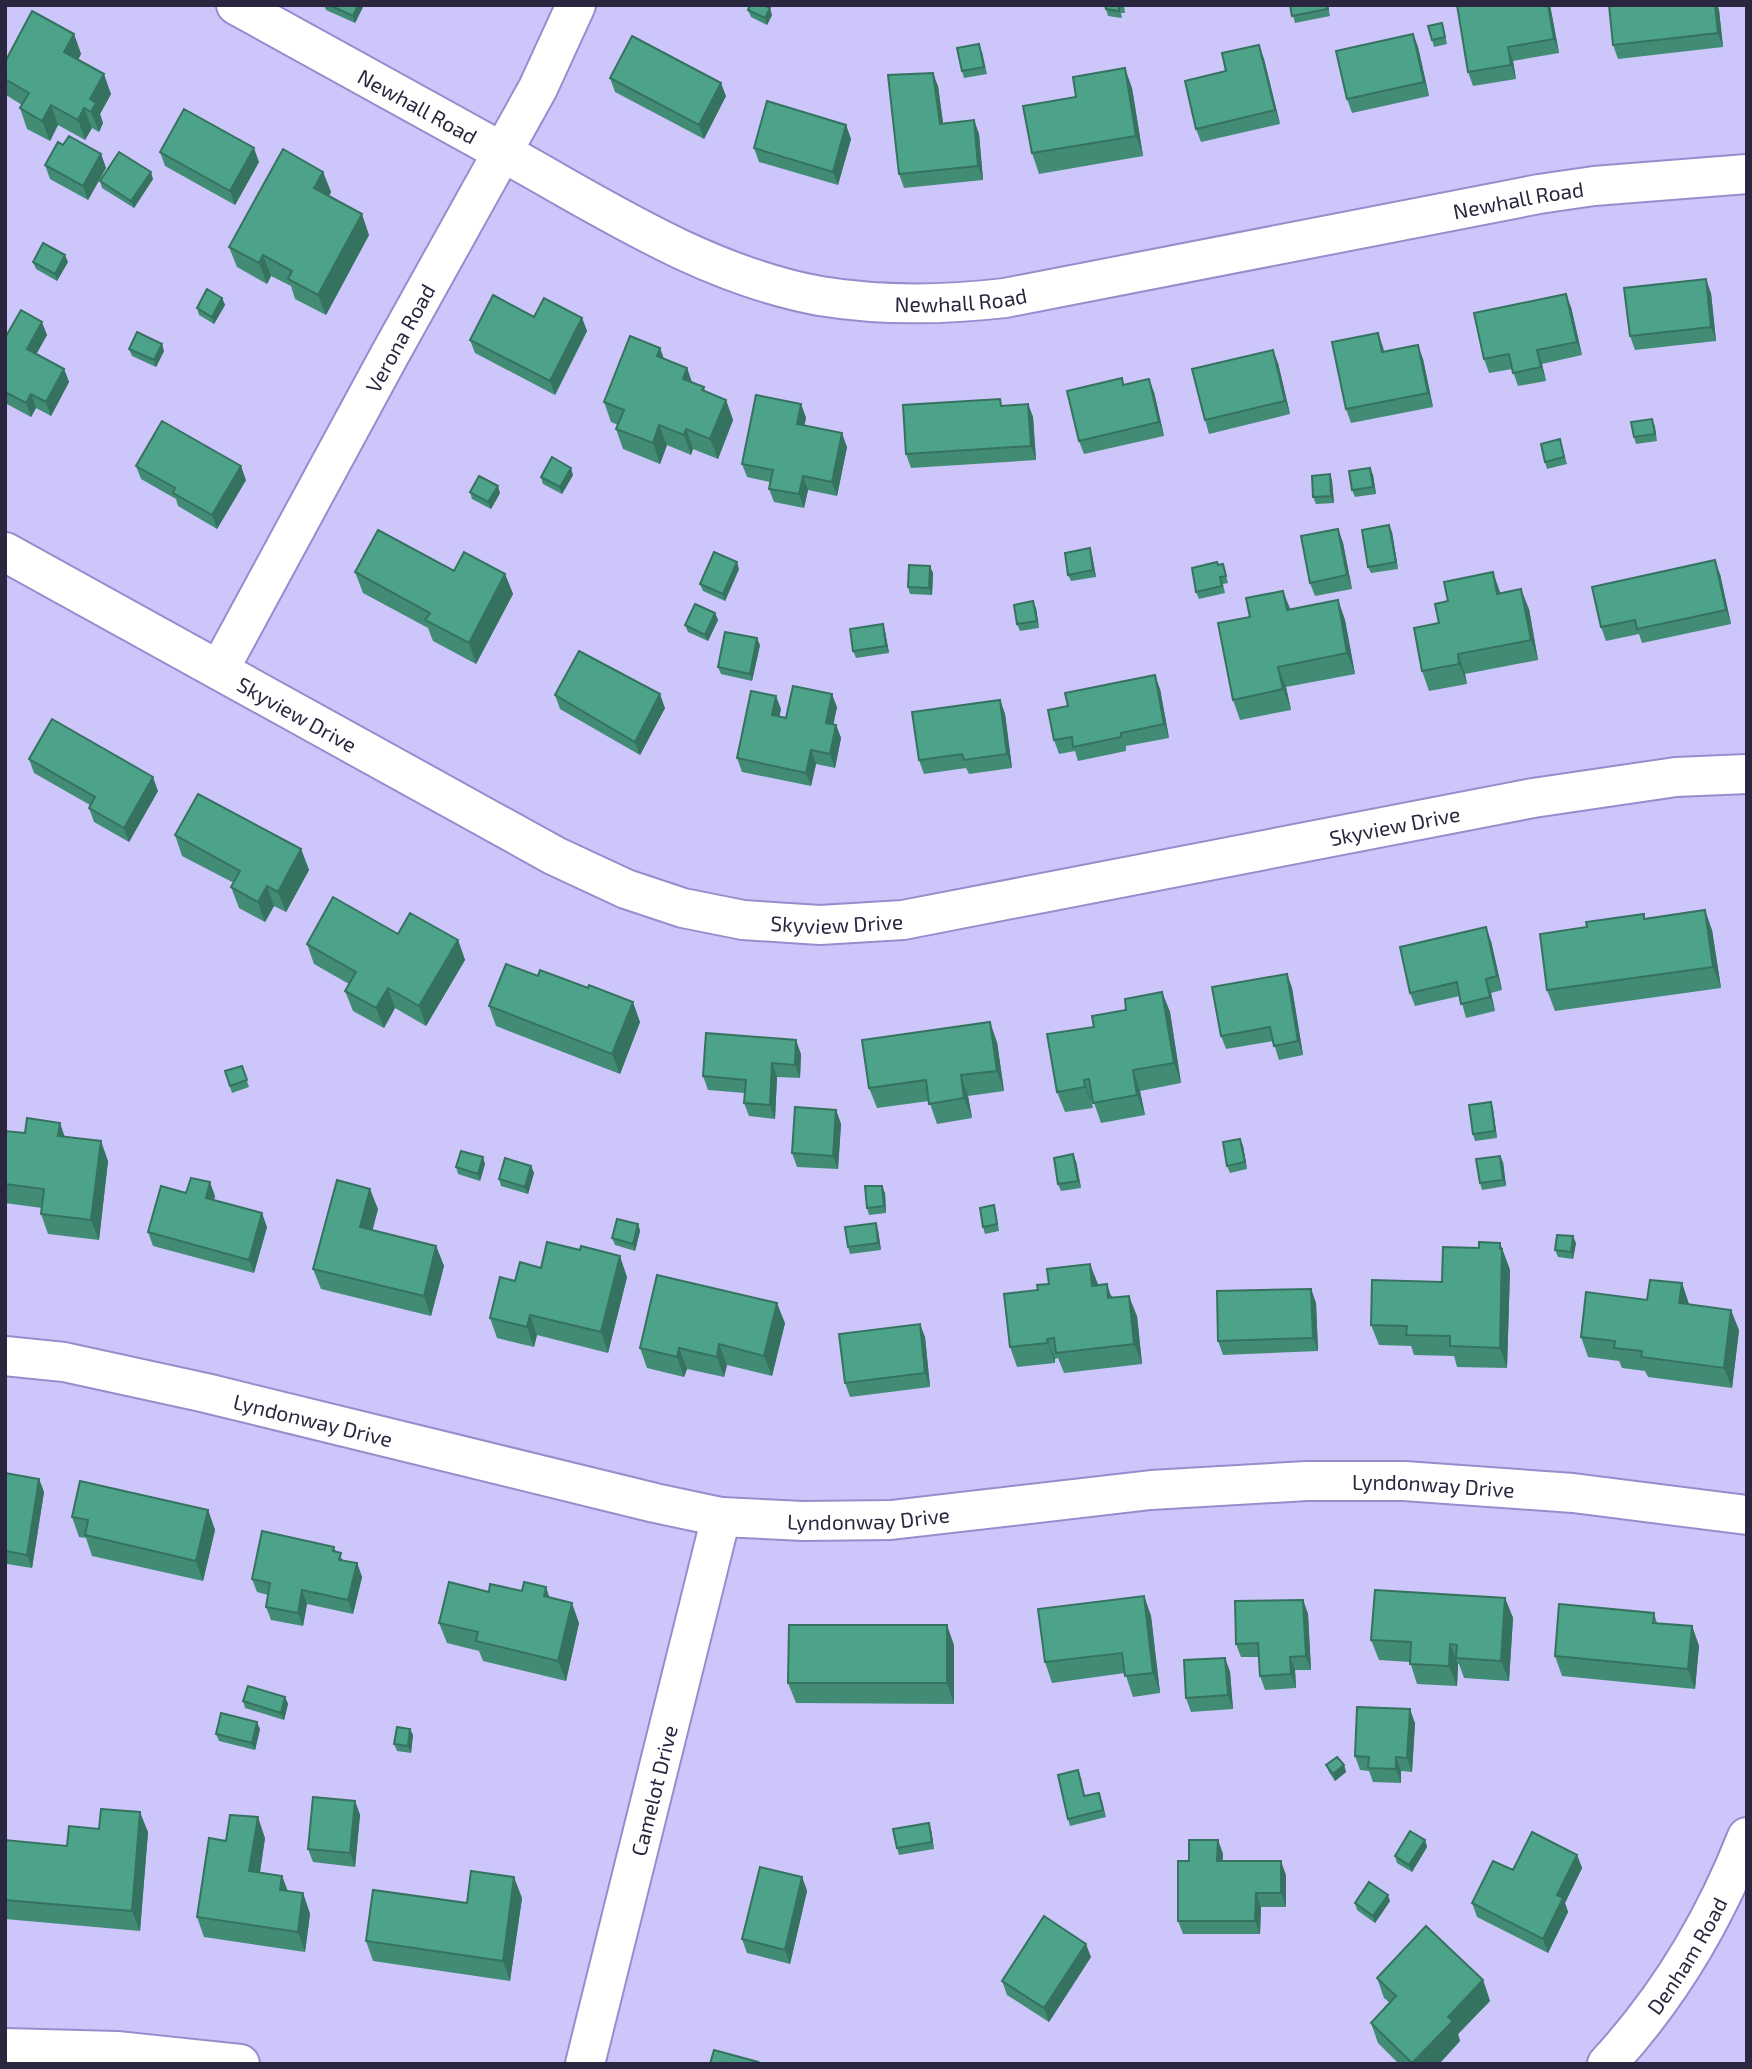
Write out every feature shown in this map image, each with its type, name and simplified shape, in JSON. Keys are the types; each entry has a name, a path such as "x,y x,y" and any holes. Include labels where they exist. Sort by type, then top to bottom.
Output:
{"street":[{"name":"Newhall Road","path":"236,5 641,230 714,264 787,288 822,296 893,303 959,303 1005,299 1539,194 1594,186 1747,174"},
{"name":"Verona Road","path":"219,670 538,88 576,5"},
{"name":"Skyview Drive","path":"5,552 555,856 626,889 683,908 743,920 820,925 903,920 1533,798 1676,777 1747,774"},
{"name":"Lyndonway Drive","path":"5,1356 64,1362 206,1393 721,1517 803,1521 891,1520 1151,1490 1307,1481 1404,1481 1573,1493 1747,1515"},
{"name":"Camelot Drive","path":"585,2064 721,1517"},
{"name":"Denham Road","path":"1607,2064 1673,1983 1708,1923 1747,1837"},
{"path":"5,2048 117,2051 240,2064"}],"building":[{"path":"329,5 358,5 353,16"},
{"path":"750,5 770,8 765,18 748,10"},
{"path":"1105,5 1122,6 1119,6 1119,11 1106,9"},
{"path":"1290,5 1327,5 1328,9 1292,16"},
{"path":"1457,5 1548,5 1554,39 1508,47 1511,65 1468,72"},
{"path":"1609,5 1715,5 1718,33 1613,45"},
{"path":"32,11 74,34 64,52 104,74 90,99 96,103 91,112 84,108 78,120 51,105 42,121 20,108 29,93 5,79 5,62"},
{"path":"1442,23 1445,37 1432,40 1428,26"},
{"path":"1413,34 1424,82 1347,99 1336,51"},
{"path":"632,36 721,83 699,125 610,78"},
{"path":"979,44 984,67 962,71 957,48"},
{"path":"1259,45 1275,110 1196,129 1185,81 1226,71 1222,53"},
{"path":"1125,68 1136,136 1032,153 1023,106 1076,97 1073,77"},
{"path":"933,73 940,124 974,120 978,166 899,174 888,75"},
{"path":"767,101 846,125 833,172 754,148"},
{"path":"184,109 254,148 230,191 160,152"},
{"path":"69,136 101,154 83,186 45,165 58,142 63,145"},
{"path":"283,149 323,172 314,188 362,214 318,295 288,279 292,271 263,255 259,263 229,247"},
{"path":"119,152 151,172 131,201 100,181"},
{"path":"43,243 65,255 55,274 33,262"},
{"path":"1706,279 1711,327 1630,336 1624,288"},
{"path":"207,289 222,298 212,317 197,308"},
{"path":"1566,294 1577,342 1537,350 1541,367 1513,373 1509,354 1484,359 1474,313"},
{"path":"493,295 534,317 544,298 582,318 550,381 470,340"},
{"path":"21,310 42,322 27,349 64,369 46,402 31,394 26,403 5,392 5,338"},
{"path":"137,332 162,344 154,360 129,349"},
{"path":"1378,333 1382,352 1418,345 1428,393 1346,409 1332,342"},
{"path":"630,336 660,348 657,356 687,368 683,379 726,400 710,439 686,429 684,435 659,425 653,443 616,429 624,410 604,402"},
{"path":"1273,350 1285,401 1205,420 1192,369"},
{"path":"1122,378 1123,385 1149,379 1159,422 1079,441 1067,391"},
{"path":"756,395 801,404 797,424 842,433 832,482 803,476 799,494 769,489 773,470 742,464"},
{"path":"1000,399 1001,406 1028,404 1031,446 906,454 903,405"},
{"path":"1652,419 1655,434 1634,437 1631,422"},
{"path":"162,421 241,466 212,515 173,493 175,488 136,466"},
{"path":"1560,439 1564,457 1545,462 1541,444"},
{"path":"552,457 571,468 560,487 541,477"},
{"path":"1370,468 1373,487 1352,490 1349,471"},
{"path":"1330,474 1331,496 1313,497 1312,476"},
{"path":"479,476 498,486 488,502 470,492"},
{"path":"1389,525 1396,562 1368,567 1362,530"},
{"path":"1338,529 1347,575 1310,583 1301,536"},
{"path":"378,530 454,571 464,552 505,574 469,643 425,620 430,613 355,572"},
{"path":"1090,548 1093,570 1068,575 1065,553"},
{"path":"714,552 737,562 723,594 700,584"},
{"path":"1715,560 1726,610 1637,629 1635,620 1601,627 1592,587"},
{"path":"1217,562 1218,565 1223,564 1226,576 1220,577 1222,586 1196,592 1192,568"},
{"path":"909,565 930,566 929,588 908,587"},
{"path":"1493,572 1497,594 1521,589 1531,640 1458,654 1459,664 1422,671 1414,628 1439,623 1435,604 1448,601 1444,582"},
{"path":"1283,591 1287,610 1338,600 1347,653 1278,667 1283,689 1233,700 1218,623 1250,617 1246,598"},
{"path":"1033,601 1037,621 1017,624 1014,605"},
{"path":"695,604 715,613 705,635 685,625"},
{"path":"883,624 886,646 853,651 850,629"},
{"path":"725,632 757,638 750,674 718,667"},
{"path":"579,651 660,694 635,742 555,695"},
{"path":"1155,675 1164,724 1073,747 1072,737 1054,740 1048,710 1068,706 1065,693"},
{"path":"793,686 832,694 826,723 836,725 830,754 811,750 806,773 737,758 751,691 776,696 772,715 786,718"},
{"path":"1000,700 1007,754 964,760 962,754 919,760 912,712"},
{"path":"52,719 153,777 124,828 89,808 95,797 29,759"},
{"path":"198,794 301,849 278,892 267,886 258,902 231,887 240,871 175,835"},
{"path":"333,897 398,934 410,913 458,940 419,1006 388,988 376,1008 345,991 356,972 307,944"},
{"path":"1705,910 1713,967 1547,990 1540,934 1587,927 1586,922 1644,914 1644,919"},
{"path":"1486,927 1497,976 1486,979 1490,997 1461,1004 1457,982 1410,993 1400,947"},
{"path":"506,964 538,976 540,970 633,1002 612,1054 489,1006"},
{"path":"1287,974 1298,1041 1274,1046 1270,1027 1221,1036 1212,987"},
{"path":"1162,992 1174,1063 1133,1070 1137,1095 1093,1103 1089,1079 1084,1080 1085,1087 1057,1092 1047,1034 1094,1027 1092,1016 1126,1010 1125,999"},
{"path":"990,1022 997,1071 961,1075 964,1098 929,1104 926,1080 869,1088 862,1040"},
{"path":"706,1033 796,1040 795,1065 772,1063 770,1105 744,1103 746,1080 703,1076"},
{"path":"242,1066 247,1080 230,1086 225,1071"},
{"path":"1491,1102 1495,1131 1473,1134 1469,1105"},
{"path":"795,1107 836,1110 833,1156 792,1153"},
{"path":"27,1118 60,1123 58,1136 101,1141 91,1220 41,1214 44,1189 5,1184 5,1131 25,1133"},
{"path":"1240,1139 1245,1162 1227,1166 1223,1142"},
{"path":"461,1151 483,1157 478,1174 456,1167"},
{"path":"1073,1154 1078,1181 1058,1184 1054,1158"},
{"path":"1500,1156 1503,1180 1480,1183 1476,1159"},
{"path":"505,1158 531,1166 525,1187 499,1179"},
{"path":"191,1178 210,1182 206,1198 262,1213 249,1260 148,1232 161,1186 186,1193"},
{"path":"337,1180 370,1189 360,1227 436,1246 424,1296 313,1269"},
{"path":"865,1186 882,1186 884,1206 867,1208"},
{"path":"994,1205 997,1224 983,1227 980,1208"},
{"path":"617,1219 638,1224 633,1244 612,1238"},
{"path":"876,1223 878,1243 848,1247 845,1227"},
{"path":"1557,1235 1573,1236 1571,1252 1555,1250"},
{"path":"547,1242 580,1250 581,1246 620,1256 601,1332 530,1315 527,1327 490,1318 500,1277 515,1281 520,1262 541,1268"},
{"path":"1479,1242 1500,1243 1502,1249 1500,1348 1450,1346 1450,1336 1406,1335 1407,1326 1371,1325 1372,1280 1442,1282 1443,1247 1479,1248"},
{"path":"1090,1264 1092,1286 1107,1284 1108,1298 1129,1296 1134,1344 1056,1353 1054,1338 1047,1339 1048,1343 1010,1347 1004,1294 1038,1290 1037,1285 1049,1284 1047,1269"},
{"path":"657,1275 777,1303 764,1356 719,1344 717,1357 679,1348 677,1357 640,1348"},
{"path":"1650,1280 1682,1283 1679,1303 1731,1310 1724,1368 1641,1357 1642,1351 1614,1348 1615,1341 1581,1337 1586,1292 1647,1300"},
{"path":"1311,1289 1313,1338 1218,1341 1217,1291"},
{"path":"920,1324 925,1373 845,1383 839,1334"},
{"path":"5,1473 39,1479 27,1555 5,1551"},
{"path":"80,1481 208,1510 196,1561 85,1535 88,1520 72,1517"},
{"path":"262,1531 334,1547 333,1551 341,1553 339,1560 357,1563 348,1600 302,1590 298,1613 266,1607 270,1583 252,1579"},
{"path":"449,1582 489,1592 490,1584 522,1591 524,1582 546,1587 544,1596 572,1603 558,1661 476,1641 478,1632 439,1623"},
{"path":"1375,1590 1505,1598 1501,1661 1456,1658 1457,1645 1450,1644 1449,1666 1410,1664 1411,1642 1371,1640"},
{"path":"1144,1596 1153,1673 1125,1676 1122,1653 1045,1662 1038,1609"},
{"path":"1303,1600 1306,1656 1290,1657 1291,1674 1260,1676 1258,1643 1236,1644 1235,1601"},
{"path":"1559,1604 1654,1613 1653,1623 1692,1626 1688,1669 1555,1656"},
{"path":"789,1625 947,1625 947,1683 788,1683"},
{"path":"1225,1658 1228,1695 1186,1698 1184,1660"},
{"path":"248,1686 285,1697 281,1713 243,1701"},
{"path":"1357,1707 1410,1709 1407,1758 1396,1757 1396,1769 1368,1768 1369,1757 1355,1756"},
{"path":"221,1713 257,1722 252,1743 216,1734"},
{"path":"397,1727 410,1729 408,1746 394,1744"},
{"path":"1337,1757 1344,1765 1333,1774 1326,1765"},
{"path":"1078,1770 1084,1796 1099,1793 1103,1810 1068,1819 1058,1775"},
{"path":"313,1797 355,1801 350,1853 308,1849"},
{"path":"101,1809 140,1812 132,1911 5,1900 5,1840 67,1846 69,1826 99,1829"},
{"path":"230,1815 258,1817 249,1871 282,1876 280,1890 303,1893 298,1932 197,1917 209,1838 226,1841"},
{"path":"929,1823 932,1842 897,1848 893,1829"},
{"path":"1410,1831 1425,1840 1409,1865 1395,1856"},
{"path":"1532,1832 1577,1855 1557,1895 1563,1898 1543,1939 1472,1903 1493,1861 1513,1870"},
{"path":"1189,1840 1218,1840 1217,1861 1281,1861 1281,1893 1256,1893 1255,1921 1178,1921 1178,1861 1189,1861"},
{"path":"760,1867 802,1877 785,1950 742,1939"},
{"path":"471,1871 514,1877 503,1961 366,1941 373,1890 467,1903"},
{"path":"1369,1882 1388,1895 1373,1916 1355,1903"},
{"path":"1044,1916 1086,1944 1044,2008 1002,1981"},
{"path":"1426,1926 1483,1980 1448,2017 1453,2021 1412,2063 1371,2023 1396,1996 1377,1978"},
{"path":"714,2050 758,2062 710,2064"}]}
